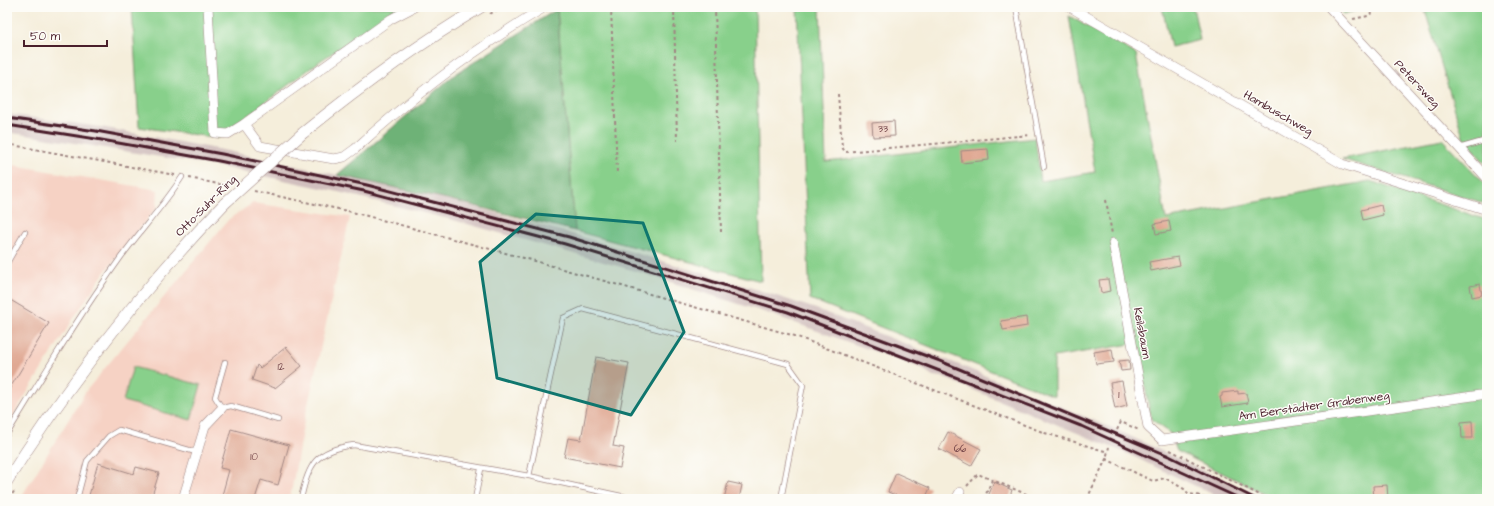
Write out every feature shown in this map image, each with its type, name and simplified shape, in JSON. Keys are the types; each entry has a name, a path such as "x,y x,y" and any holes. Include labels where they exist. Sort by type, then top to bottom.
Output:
{"street":[{"path":"208,7 215,133 228,134 391,19 414,7"},
{"name":"Otto-Suhr-Ring","path":"12,483 80,375 129,310 176,255 225,204 303,133 376,75 481,7"},
{"path":"244,124 260,146 334,158 344,157 427,87 461,61 546,7"},
{"name":"Hambuschweg","path":"1070,7 1342,164 1487,210"},
{"name":"Petersweg","path":"1329,7 1487,178"},
{"name":"Keilsbaum","path":"1113,243 1148,427 1162,440"},
{"name":"Am Berstädter Grabenweg","path":"1162,440 1487,394"},
{"path":"183,499 204,426 222,408"}],"lane":[{"path":"1016,7 1044,167"},
{"path":"1459,148 1487,140"},
{"path":"7,434 78,319 122,256 165,203 182,176"},
{"path":"7,263 25,232"},
{"path":"529,476 563,318 583,309 788,364 803,385 781,499"},
{"path":"225,362 215,397 222,408 231,406 278,420"},
{"path":"77,499 87,461 109,436 119,430 196,452"},
{"path":"301,499 305,476 314,462 325,453 339,447 354,445 481,469 529,476 635,499"},
{"path":"475,499 481,469"}],"path":[{"path":"611,7 616,174"},
{"path":"674,7 677,142"},
{"path":"715,7 721,232"},
{"path":"1342,21 1368,16 1379,7"},
{"path":"838,94 842,147 845,152 1038,134"},
{"path":"7,144 161,171 228,186"},
{"path":"251,191 352,212 535,261 795,336 1045,432 1108,452"},
{"path":"1106,200 1113,243"},
{"path":"1162,440 1162,445 1268,499"},
{"path":"1087,499 1106,459 1109,447"},
{"path":"1106,459 1153,481 1165,478 1186,490 1188,499"},
{"path":"958,496 978,474 1038,499"},
{"path":"984,499 992,480"},
{"path":"9,499 12,483"},
{"path":"1188,494 1197,495 1206,499"}],"highlighted area":[{"path":"536,214 643,223 684,332 631,415 497,378 480,262"}],"shaded area":[{"path":"7,114 101,127 227,151 443,198 576,235 752,288 816,309 952,362 1117,430 1264,499 1223,499 1128,454 942,377 933,376 921,368 773,315 639,272 457,221 326,189 222,167 7,132"},
{"path":"7,164 158,190 157,207 104,273 75,316 7,425"},
{"path":"253,203 350,217 302,431 290,499 20,499 86,391 229,219"}],"green space":[{"path":"132,7 402,7 320,61 218,138 139,127"},
{"path":"561,7 755,7 761,281 575,231 557,9"},
{"path":"797,7 820,7 826,162 1035,138 1041,181 1095,172 1069,16 1136,54 1166,219 1370,181 1487,220 1487,499 1276,499 1177,451 1170,433 1151,419 1137,343 1054,357 1054,396 810,299"},
{"path":"1162,7 1193,7 1200,40 1171,47"},
{"path":"1336,7 1368,7 1368,8 1343,14"},
{"path":"1424,7 1487,7 1487,165 1464,140"},
{"path":"557,9 575,231 443,198 337,175 454,75"},
{"path":"1442,139 1487,186 1487,204 1342,159"},
{"path":"133,367 201,385 191,420 123,401"}],"building":[{"path":"894,121 895,136 873,137 872,123"},
{"path":"988,149 989,160 962,163 961,151"},
{"path":"1381,205 1383,215 1363,220 1361,210"},
{"path":"1169,221 1171,231 1156,234 1154,224"},
{"path":"1178,257 1180,265 1151,271 1149,262"},
{"path":"1108,279 1110,291 1101,293 1099,280"},
{"path":"1480,284 1482,295 1472,297 1470,286"},
{"path":"7,298 49,323 7,393"},
{"path":"1026,317 1027,326 1003,330 1001,321"},
{"path":"286,347 302,366 275,388 252,380 257,365 260,368"},
{"path":"1112,349 1114,362 1096,364 1094,352"},
{"path":"596,357 629,363 613,446 624,448 620,468 564,457 568,438 581,440"},
{"path":"1129,360 1130,370 1121,371 1119,361"},
{"path":"1122,381 1127,406 1115,409 1110,383"},
{"path":"1238,391 1238,394 1246,393 1248,403 1222,407 1220,397 1222,396 1222,393"},
{"path":"1472,421 1473,438 1462,438 1461,422"},
{"path":"231,429 289,445 278,485 261,480 255,499 221,499 229,470 220,468"},
{"path":"948,432 981,449 971,466 939,449"},
{"path":"98,463 134,474 136,467 159,473 151,499 88,499"},
{"path":"896,473 930,488 925,499 905,499 888,492"},
{"path":"728,482 742,485 739,499 724,499"},
{"path":"994,482 1012,490 1009,499 987,499"},
{"path":"1387,485 1388,499 1374,499 1373,486"}],"railway":[{"path":"7,118 96,131 222,154 367,185 569,237 791,306 940,361 1169,456 1256,499"},
{"path":"7,125 219,161 364,191 565,244 788,312 1081,426 1241,499"}]}
